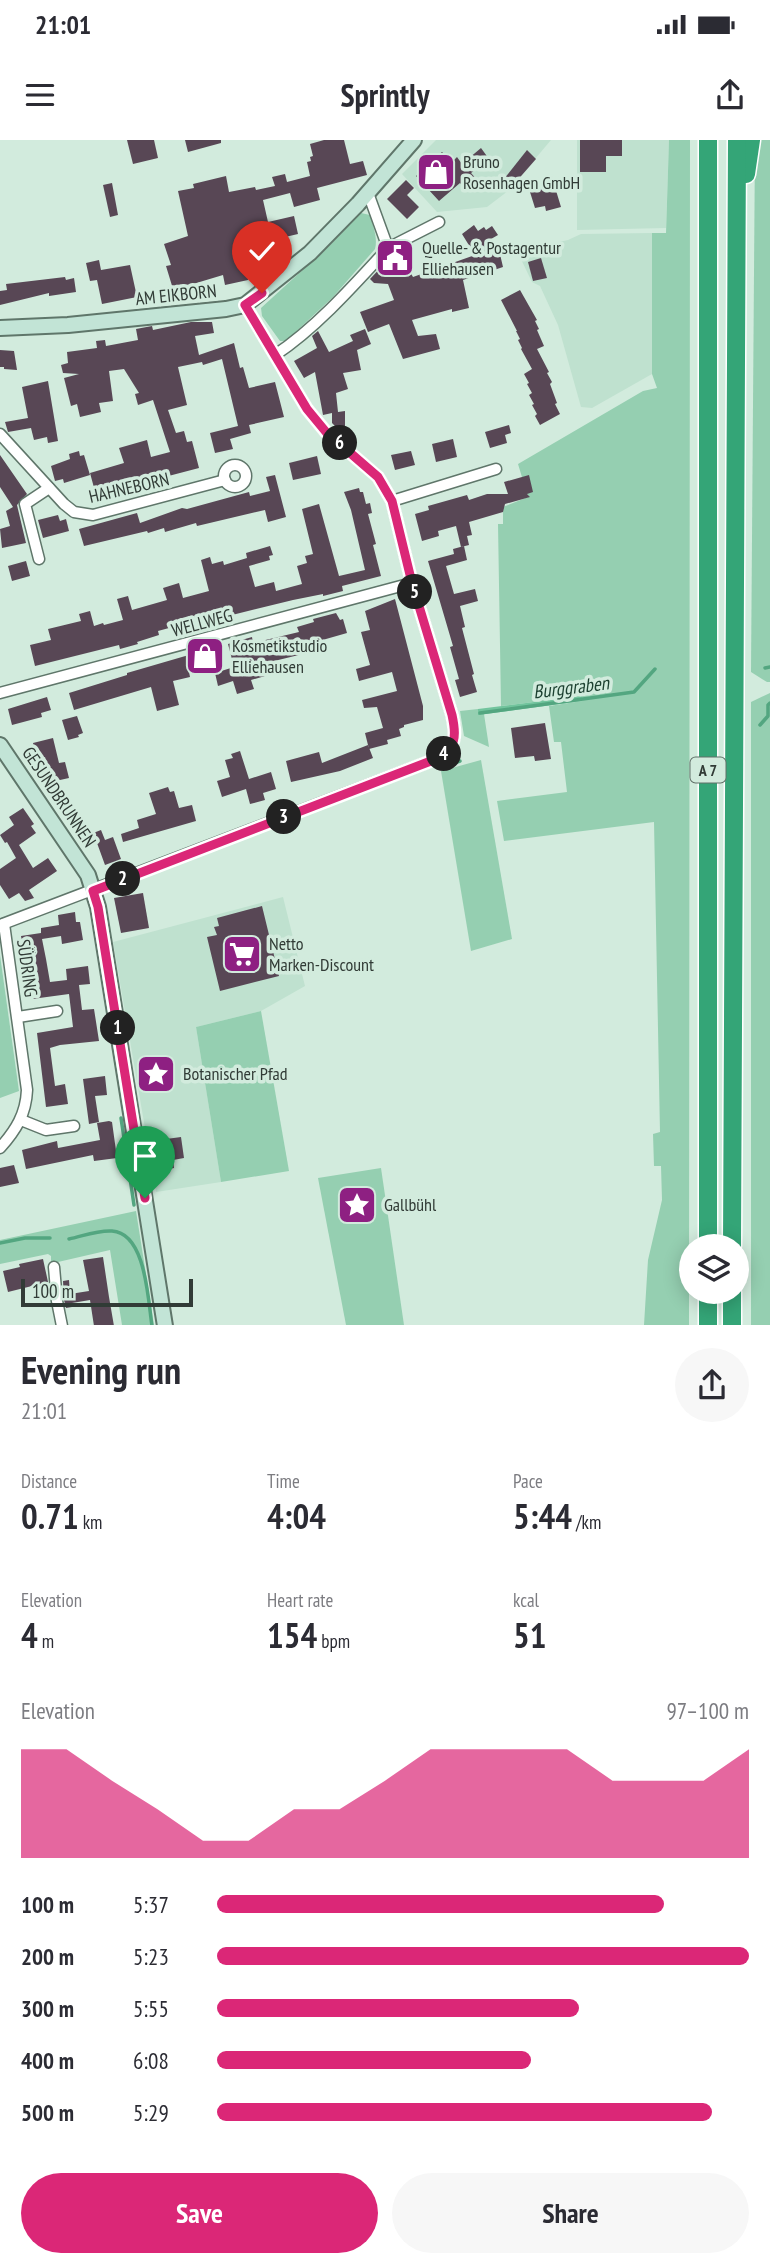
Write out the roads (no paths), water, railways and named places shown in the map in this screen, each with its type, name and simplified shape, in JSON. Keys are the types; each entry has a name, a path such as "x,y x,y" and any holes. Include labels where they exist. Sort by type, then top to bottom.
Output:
{"highway":[{"name":"A 7","path":"708,140 708,1234"},
{"name":"A 7","path":"732,1234 737,140"},
{"path":"736,236 751,140"},
{"path":"708,1304 708,1325"},
{"path":"732,1304 732,1325"}],"street":[{"name":"AM EIKBORN","path":"0,328 68,325 245,305 310,253 414,140"},
{"path":"368,192 388,248"},
{"path":"275,355 290,345 347,292 388,248 439,222"},
{"path":"2,925 436,759 447,752 454,742 452,715 412,583 392,501 378,477 326,432 307,409 245,305"},
{"name":"HAHNEBORN","path":"0,434 68,508 80,514 93,515 225,480"},
{"path":"392,501 496,469"},
{"path":"39,559 26,504 49,488"},
{"name":"WELLWEG","path":"0,693 412,583"},
{"name":"GESUNDBRUNNEN","path":"0,745 88,876 93,891 100,918 165,1325"},
{"name":"SÜDRING","path":"0,1148 21,1120 27,1090 2,925"},
{"name":"SÜDRING","path":"18,1017 57,1011"},
{"path":"21,1120 47,1130 74,1126"},
{"path":"54,1267 62,1325"}],"waterway":[{"name":"Burggraben","path":"765,668 770,667"},
{"name":"Burggraben","path":"480,713 634,692 655,669"},
{"path":"760,725 768,716 770,703"},
{"name":"Burggraben","path":"441,768 460,761"},
{"path":"121,1118 134,1205"},
{"path":"69,1239 112,1231 123,1235 132,1243 139,1255 147,1285 152,1325"},
{"path":"0,1243 25,1238 50,1238"}],"place":[{"name":"Bruno Rosenhagen GmbH","path":"436,172"},
{"name":"Quelle- & Postagentur Elliehausen","path":"395,258"},
{"name":"Kosmetikstudio Elliehausen","path":"205,656"},
{"name":"Netto Marken-Discount","path":"242,954"},
{"name":"Botanischer Pfad","path":"156,1074"},
{"name":"Gallbühl","path":"357,1205"}]}
